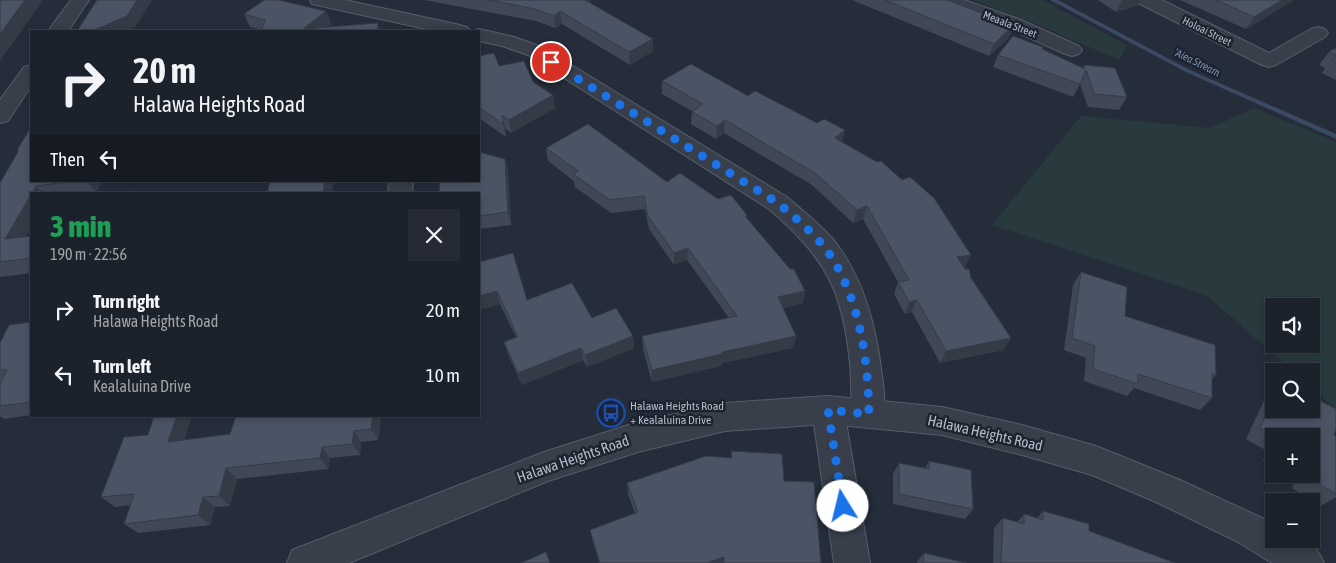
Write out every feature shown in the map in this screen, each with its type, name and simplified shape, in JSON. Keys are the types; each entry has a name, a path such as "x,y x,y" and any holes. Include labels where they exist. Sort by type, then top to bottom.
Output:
{"street":[{"path":"59,30 80,0"},
{"path":"319,0 427,28 449,30"},
{"name":"Meaala Street","path":"946,0 1012,23 1072,50"},
{"name":"Holoai Street","path":"1146,0 1269,60 1318,33"},
{"path":"480,35 507,41 534,51 778,203 807,228 834,261 855,308 868,378 869,414"},
{"path":"0,116 30,72"},
{"path":"828,410 852,563"},
{"name":"Halawa Heights Road","path":"305,563 544,467 638,437 726,417 828,410 942,421 1022,440 1096,461 1168,491 1250,530 1306,563"}],"shaded area":[{"path":"972,0 1042,0 1127,45 1119,60 1027,20"},
{"path":"1254,108 1336,142 1336,409 1320,396 1320,363 1284,363 1272,353 1320,353 1320,298 1265,298 1265,347 1206,295 992,225 1081,116 1210,128"}],"building":[{"path":"0,0 25,0 0,34"},
{"path":"97,0 137,0 127,16 94,30 78,30"},
{"path":"264,0 278,0 326,11 303,29 378,23 377,30 261,30 265,20 244,14"},
{"path":"488,0 585,0 653,39 629,52 560,11 554,16 535,9"},
{"path":"885,0 947,0 1014,25 994,44"},
{"path":"1216,0 1282,0 1254,17"},
{"path":"1013,36 1043,47 1042,49 1085,69 1084,65 1115,68 1127,97 1094,94 1086,70 1080,84 998,55"},
{"path":"1336,48 1336,55 1329,52"},
{"path":"494,53 499,66 524,61 533,82 553,95 509,120 502,115 503,124 480,108 480,56"},
{"path":"691,64 748,96 755,91 817,123 824,119 845,130 835,138 877,162 881,161 902,180 910,177 934,198 971,255 957,257 965,269 969,269 971,278 1011,338 946,351 917,300 909,302 898,282 909,280 867,206 857,210 815,173 725,120 717,126 692,112 703,104 662,81"},
{"path":"588,124 667,182 680,173 718,199 731,195 747,215 745,216 790,269 794,269 805,291 778,297 796,336 652,370 642,336 737,316 688,248 674,253 648,216 644,196 610,200 573,174 578,171 546,148"},
{"path":"30,129 30,182 66,182 36,186 32,192 30,192 30,196 5,239 30,236 30,258 0,262 0,183 19,150 17,150"},
{"path":"480,152 505,159 508,212 480,216 480,192 439,192 440,182 480,182"},
{"path":"270,182 325,182 323,192 267,192"},
{"path":"513,253 527,300 572,283 592,318 616,308 633,336 585,355 581,348 518,373 504,342 518,337 497,291 480,296 480,262"},
{"path":"1081,272 1127,287 1125,316 1215,345 1216,375 1212,373 1212,398 1138,374 1138,384 1093,369 1095,346 1072,338"},
{"path":"30,322 30,402 0,406 0,384 7,370 0,370 0,343 9,325"},
{"path":"1320,401 1336,409 1336,429 1334,435 1336,437 1336,494 1317,483 1320,483 1320,428 1265,428 1265,431 1260,428 1265,417 1320,418"},
{"path":"154,417 177,417 168,442 230,434 236,417 373,417 371,429 354,431 352,444 322,447 320,458 226,468 219,496 203,497 198,515 124,524 134,494 101,497 124,437 148,435"},
{"path":"731,451 782,454 784,481 814,482 821,563 724,563 724,557 707,563 600,563 590,530 638,512 627,483 706,456 732,458"},
{"path":"929,461 971,470 973,509 899,494 899,463 929,469"},
{"path":"1043,511 1089,524 1089,531 1175,563 1001,563 1003,518 1024,524 1024,514 1043,520"},
{"path":"546,552 550,563 521,563"},
{"path":"924,553 966,563 923,563"}],"waterway":[{"name":"ʻAiea Stream","path":"1053,0 1188,71 1336,137"}],"place":[{"name":"Halawa Heights Road + Kealaluina Drive","path":"611,413"}],"route":[{"path":"551,62 778,203 807,228 834,261 855,308 868,378 869,414 828,410 843,506"}]}
